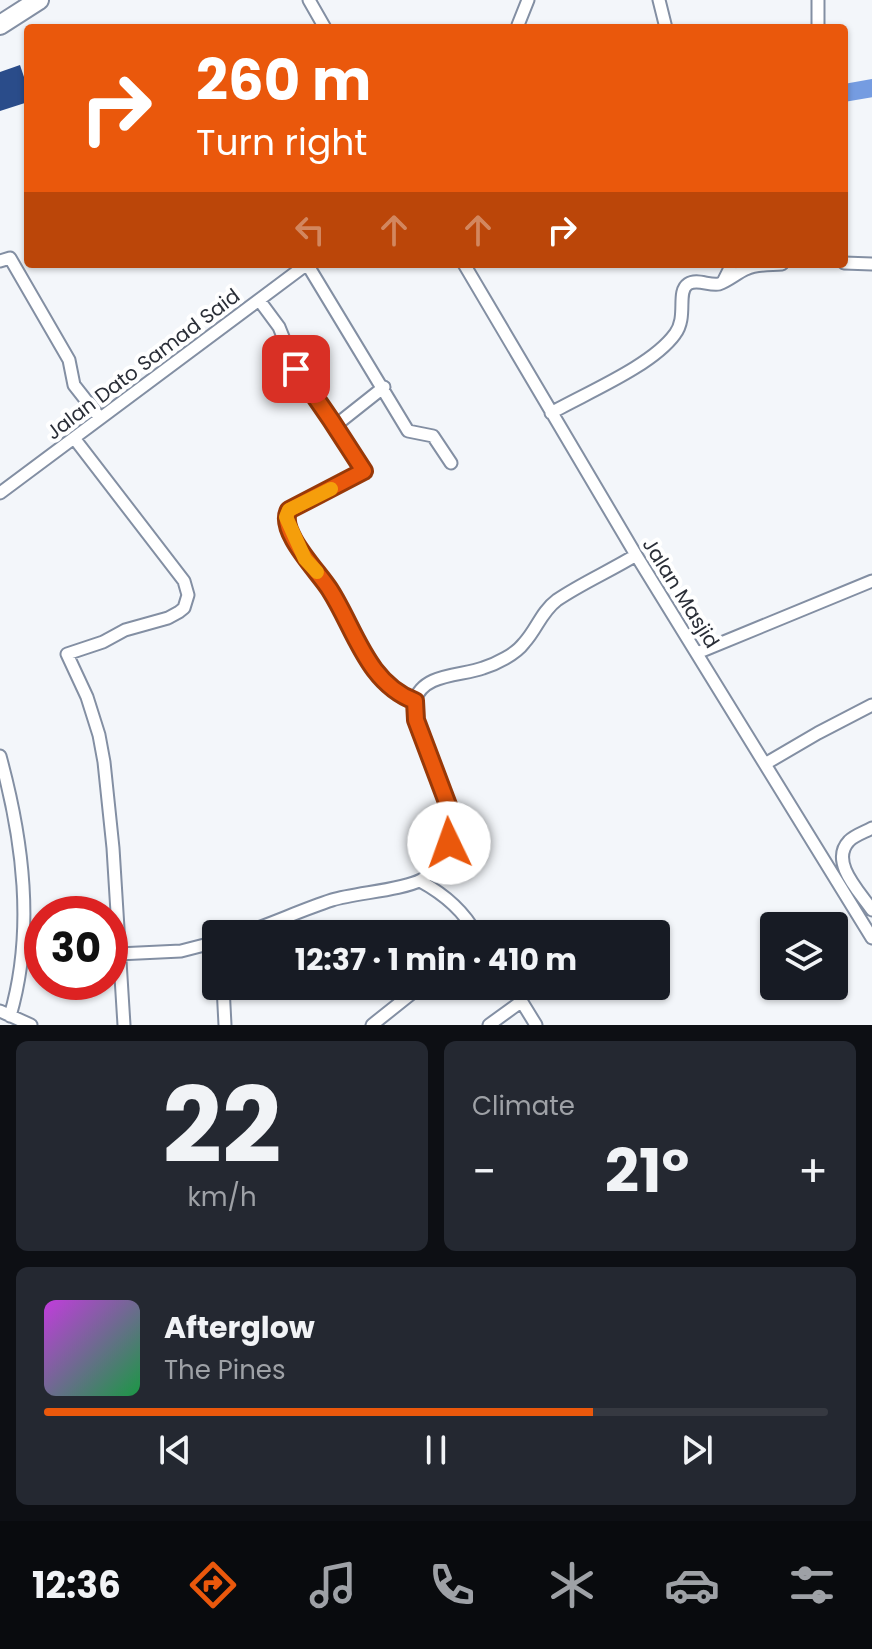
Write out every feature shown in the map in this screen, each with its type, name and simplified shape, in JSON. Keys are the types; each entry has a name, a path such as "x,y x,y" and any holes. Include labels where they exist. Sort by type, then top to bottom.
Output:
{"highway":[{"path":"0,25 39,0"}],"street":[{"path":"309,0 323,24"},
{"path":"518,24 528,0"},
{"path":"659,0 665,24"},
{"path":"818,0 818,24"},
{"path":"0,261 10,258 69,360 74,385 100,418"},
{"path":"848,263 872,264"},
{"name":"Jalan Dato Samad Said","path":"0,493 302,268"},
{"path":"309,268 408,431 433,436 451,463"},
{"name":"Jalan Masjid","path":"466,268 636,555 871,932"},
{"path":"723,282 730,268"},
{"path":"551,413 662,349 681,324 684,313 681,302 688,284 723,282 744,268"},
{"path":"259,300 279,327 296,369 364,471 289,510 287,522 305,559 331,591 355,641 371,665 392,688 415,701"},
{"path":"336,425 384,387"},
{"path":"74,438 184,581 188,595 184,608 168,618 125,630 103,642 67,654 87,697 99,735 113,848 115,896"},
{"path":"278,920 332,900 420,881 431,871 449,843 448,805 416,720 415,701 430,683 483,668 516,651 525,643 541,615 556,601 636,555"},
{"path":"697,653 872,581"},
{"path":"765,764 872,705"},
{"path":"0,756 14,813 24,893 18,990 5,1013 31,1025"},
{"path":"872,828 850,840 841,852 842,864 872,910"},
{"path":"420,881 434,889 466,920"},
{"path":"128,954 181,951 202,946"},
{"path":"122,1000 124,1025"},
{"path":"224,1000 225,1025"},
{"path":"372,1025 403,1000"},
{"path":"489,1025 522,1001 536,1025"}],"building":[{"path":"20,65 24,77 24,103 0,111 0,72"}],"waterway":[{"path":"848,92 872,88"}],"slow traffic":[{"path":"317,572 305,559 286,517 289,510 331,489"}],"route":[{"path":"296,369 364,471 289,510 287,522 305,559 331,591 355,641 371,665 392,688 415,701 416,720 448,805 449,843"}]}
